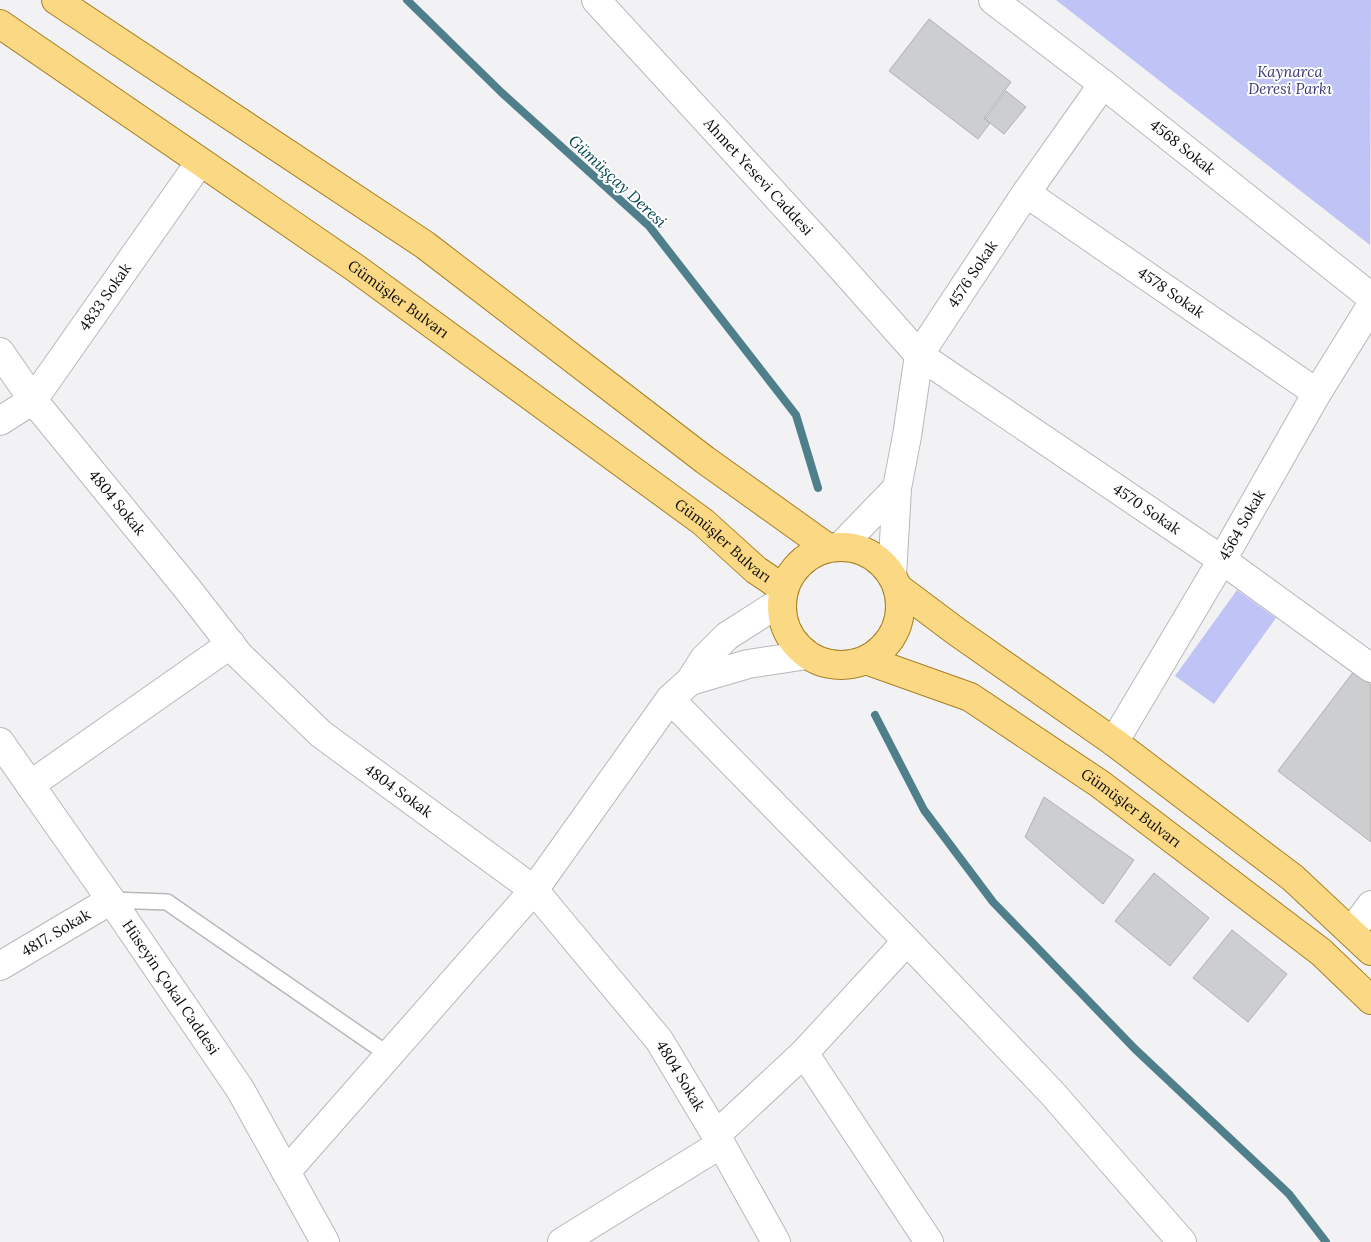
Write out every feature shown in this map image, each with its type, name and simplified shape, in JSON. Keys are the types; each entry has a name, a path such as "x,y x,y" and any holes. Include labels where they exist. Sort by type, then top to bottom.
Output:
{"main road":[{"path":"56,0 425,245 704,460 834,547"},
{"name":"Gümüşler Bulvarı","path":"0,24 354,267 695,516 783,595"},
{"path":"834,547 852,548 864,552 875,557 894,581 900,599 898,624 886,645 866,660 854,664 836,665 818,661 797,647 790,637 782,613 783,595 789,577 796,567 805,558 816,552 834,547"},
{"path":"894,581 957,632 1114,742 1293,878 1371,951"},
{"name":"Gümüşler Bulvarı","path":"866,660 970,697 1092,779 1321,952 1371,1000"}],"street":[{"name":"Ahmet Yesevi Caddesi","path":"596,0 833,258 919,355"},
{"name":"4568 Sokak","path":"993,0 1103,84 1371,296"},
{"name":"4576 Sokak","path":"894,581 897,488 919,355 1026,193 1103,84"},
{"name":"4833 Sokak","path":"0,421 33,400 200,162"},
{"name":"4578 Sokak","path":"1026,193 1317,393"},
{"name":"4564 Sokak","path":"1114,742 1222,560 1317,393 1371,306"},
{"name":"4804 Sokak","path":"0,352 33,400 186,586 239,655 321,734 534,890 659,1040 776,1242"},
{"name":"4570 Sokak","path":"919,355 1222,560 1371,668"},
{"path":"834,547 897,488"},
{"path":"286,1172 534,890 670,699 690,681 704,659 727,636 783,595"},
{"path":"30,785 230,644"},
{"path":"690,681 748,664 807,655"},
{"path":"670,699 907,941 1052,1093 1182,1242"},
{"name":"Hüseyin Çokal Caddesi","path":"0,742 240,1089 326,1242"},
{"name":"4817. Sokak","path":"0,966 111,900"},
{"path":"1351,932 1371,905"},
{"path":"562,1242 718,1140 804,1053 907,941"},
{"path":"804,1053 929,1242"}],"lane":[{"path":"111,900 167,902 389,1055"}],"green space":[{"name":"Kaynarca Deresi Parkı","path":"1056,0 1371,0 1370,245"},
{"path":"1237,590 1276,618 1214,704 1175,676"}],"building":[{"path":"929,19 1011,82 984,118 990,123 978,139 889,71"},
{"path":"1006,91 1026,107 1004,134 985,119"},
{"path":"1354,671 1371,685 1371,842 1278,771"},
{"path":"1044,797 1134,860 1103,904 1025,837"},
{"path":"1154,873 1209,918 1170,966 1115,921"},
{"path":"1232,930 1287,974 1248,1022 1193,978"}],"waterway":[{"name":"Gümüşçay Deresi","path":"407,0 501,92 649,226 796,415 818,488"},
{"path":"875,715 924,810 993,902 1135,1049 1289,1194 1326,1242"}]}
